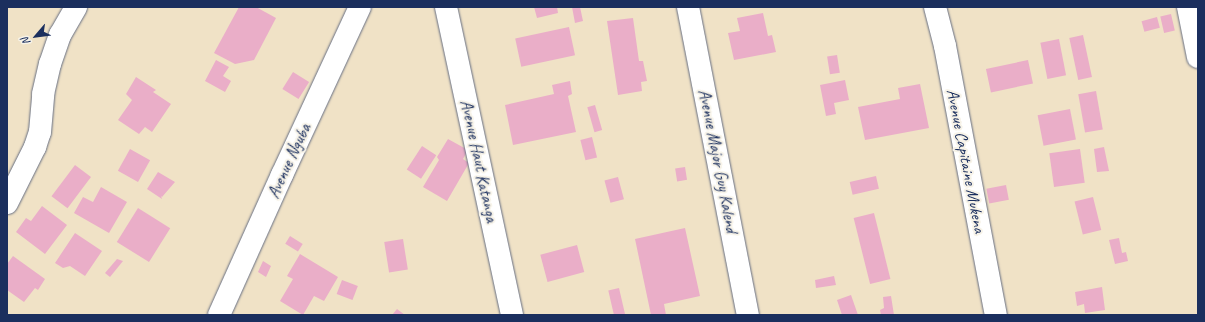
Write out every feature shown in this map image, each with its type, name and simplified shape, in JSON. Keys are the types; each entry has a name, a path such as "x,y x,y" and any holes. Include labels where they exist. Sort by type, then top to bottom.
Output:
{"street":[{"path":"7,203 36,148 40,132 44,94 50,64 60,35 76,7"},
{"name":"Avenue Nguba","path":"219,315 282,174 360,7"},
{"name":"Avenue Haut Katanga","path":"446,7 510,313"},
{"name":"Avenue Major Guy Kalend","path":"688,7 748,315"},
{"name":"Avenue Capitaine Mukena","path":"935,7 944,46 996,315"},
{"path":"1188,7 1198,58"}],"building":[{"path":"239,7 256,7 276,18 254,60 235,64 214,53"},
{"path":"534,7 557,7 558,13 537,18"},
{"path":"572,7 580,7 583,21 575,23"},
{"path":"763,13 768,36 772,35 776,52 734,60 728,33 740,31 737,18"},
{"path":"1171,14 1175,31 1164,33 1160,16"},
{"path":"1157,17 1160,28 1144,32 1142,21"},
{"path":"633,18 639,61 643,61 647,81 641,82 642,91 618,95 607,21"},
{"path":"569,27 575,55 521,67 515,38"},
{"path":"1083,35 1092,77 1078,80 1069,38"},
{"path":"1059,39 1066,75 1047,79 1040,43"},
{"path":"837,55 840,73 830,74 827,57"},
{"path":"216,60 229,67 223,76 231,81 225,92 205,81"},
{"path":"1028,60 1033,83 991,92 986,69"},
{"path":"293,72 309,82 299,99 282,89"},
{"path":"136,77 156,90 153,92 171,104 152,132 145,127 139,134 118,120 132,100 126,94"},
{"path":"845,80 849,100 834,103 836,114 826,116 820,85"},
{"path":"570,81 572,94 568,96 576,132 513,145 505,105 554,94 552,85"},
{"path":"920,84 929,128 865,140 858,107 900,99 898,88"},
{"path":"1096,91 1103,129 1085,133 1078,94"},
{"path":"595,105 602,130 594,132 587,107"},
{"path":"1070,109 1076,139 1044,146 1038,115"},
{"path":"592,137 597,157 585,160 580,140"},
{"path":"448,139 468,150 463,159 469,163 447,201 423,187 439,160 437,157"},
{"path":"422,146 436,155 421,179 407,169"},
{"path":"1104,147 1109,171 1097,172 1094,149"},
{"path":"130,149 150,160 138,182 118,171"},
{"path":"1080,149 1085,183 1054,187 1049,153"},
{"path":"75,165 91,177 68,208 52,196"},
{"path":"685,167 687,180 677,181 675,169"},
{"path":"158,172 175,182 162,197 161,196 162,199 147,189"},
{"path":"876,176 879,189 853,195 850,182"},
{"path":"618,177 624,199 610,203 604,181"},
{"path":"1006,185 1009,200 989,204 986,189"},
{"path":"101,187 127,202 109,233 74,213 83,197 93,202"},
{"path":"1093,197 1101,230 1083,235 1075,202"},
{"path":"42,206 67,225 45,254 16,232 26,218 31,221"},
{"path":"138,208 170,228 149,262 117,242"},
{"path":"874,213 890,279 870,284 854,218"},
{"path":"685,228 700,296 664,304 666,315 651,315 635,239"},
{"path":"75,233 102,251 85,276 70,266 63,268 55,263"},
{"path":"290,236 303,244 298,252 285,244"},
{"path":"1119,238 1122,253 1126,252 1128,261 1115,264 1109,240"},
{"path":"403,239 408,270 389,273 384,242"},
{"path":"577,245 584,272 548,282 540,255"},
{"path":"300,254 338,277 324,301 314,296 303,315 280,301 293,279 287,276"},
{"path":"13,256 45,279 38,290 35,288 24,302 7,290 7,264"},
{"path":"117,259 123,261 110,277 105,273"},
{"path":"263,261 271,266 266,277 258,272"},
{"path":"834,276 836,285 816,288 815,280"},
{"path":"342,280 358,286 352,300 337,294"},
{"path":"1102,287 1105,310 1085,313 1084,304 1077,306 1075,292"},
{"path":"619,288 625,314 614,315 608,290"},
{"path":"851,295 858,315 842,315 837,300"},
{"path":"891,296 894,315 881,315 880,310 884,308 883,297"},
{"path":"397,309 405,315 392,315"}]}
